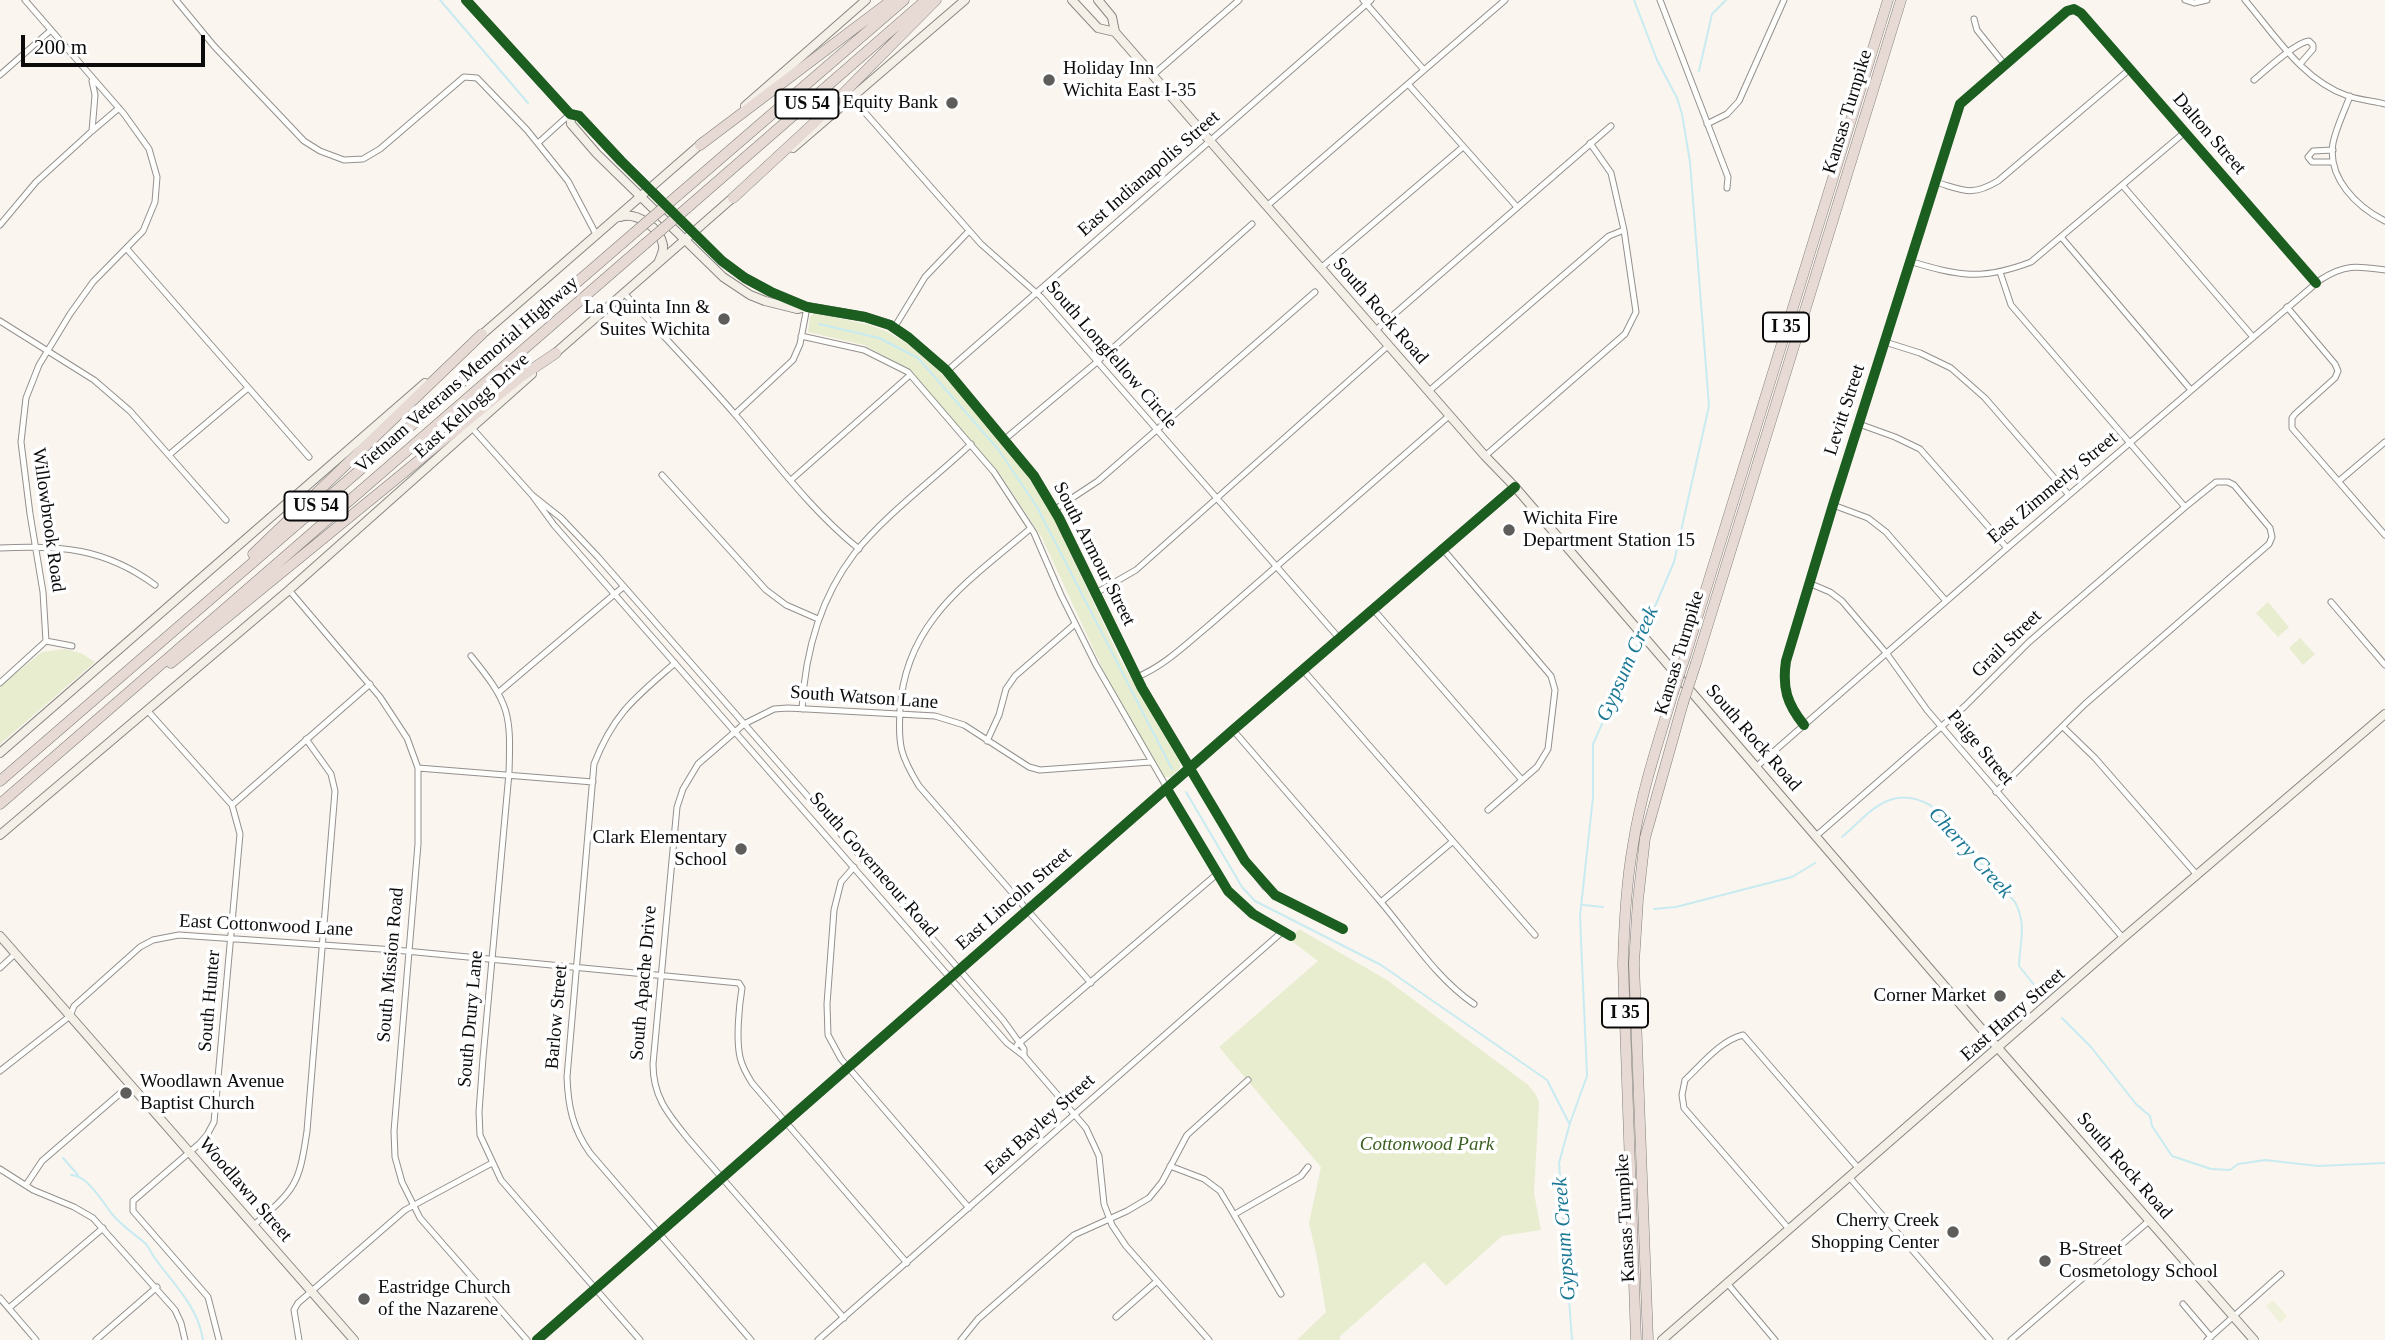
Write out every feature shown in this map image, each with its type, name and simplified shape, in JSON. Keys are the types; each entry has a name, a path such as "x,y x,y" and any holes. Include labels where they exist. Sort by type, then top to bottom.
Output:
{"highway":[{"path":"701,145 892,0"},
{"name":"Vietnam Veterans Memorial Highway","path":"0,781 904,0"},
{"name":"Vietnam Veterans Memorial Highway","path":"0,804 926,0"},
{"path":"733,198 936,0"},
{"name":"Kansas Turnpike","path":"1636,1340 1623,964 1625,906 1633,842 1673,692 1888,0"},
{"name":"Kansas Turnpike","path":"1648,1335 1634,976 1636,916 1645,838 1683,703 1901,0"},
{"path":"143,659 482,334"},
{"path":"62,751 358,513 522,376 555,353"}],"main road":[{"path":"466,0 570,114"},
{"path":"0,753 866,0"},
{"name":"East Kellogg Drive","path":"0,835 289,590 555,353 965,0"},
{"name":"South Rock Road","path":"1072,0 1098,28 1115,32"},
{"name":"South Rock Road","path":"1098,0 1112,17 1115,32 1515,487 1998,1048 2254,1340"},
{"name":"South Armour Street","path":"807,307 797,309 750,295 723,277 597,154 571,124 570,114 579,116 722,261 745,278 807,307 866,317 894,328 947,371 1034,476 1054,510 1137,677 1190,768"},
{"path":"617,218 635,215 642,218 660,237 663,253 658,264"},
{"name":"East Lincoln Street","path":"537,1340 1233,730 1515,487"},
{"name":"East Harry Street","path":"1662,1340 2123,938 2385,714"},
{"name":"Woodlawn Street","path":"0,936 354,1340"}],"street":[{"name":"Willowbrook Road","path":"25,0 119,108 149,149 157,177 152,213 143,231 93,282 48,351 26,398 21,442 43,592 46,641"},
{"path":"176,0 214,46 303,141 344,160 363,159 380,149 462,79 470,76 477,78 538,143 568,181 597,236"},
{"path":"1153,75 1239,0"},
{"path":"1268,205 1505,0"},
{"path":"1660,0 1728,177 1727,188"},
{"path":"1707,124 1727,114 1739,101 1784,0"},
{"path":"2185,0 2194,3 2207,0"},
{"path":"2245,0 2300,64 2329,86 2350,96 2385,104"},
{"path":"1367,1 1424,70"},
{"name":"East Indianapolis Street","path":"947,371 1367,1"},
{"name":"Dalton Street","path":"2005,65 2067,11 2074,9 2081,13 2316,283"},
{"path":"1974,19 1977,30 2005,65"},
{"path":"0,75 51,30"},
{"path":"2254,80 2304,41 2311,42 2312,49 2300,64"},
{"name":"Levitt Street","path":"1804,725 1791,710 1785,693 1786,661 1833,505 1960,104 2005,65"},
{"path":"1935,182 1967,191 1982,191 1998,181 2130,69"},
{"path":"90,76 95,95 92,131"},
{"path":"1408,84 1517,207"},
{"path":"2350,96 2333,150 2333,162 2339,178 2358,203 2385,221"},
{"name":"South Longfellow Circle","path":"853,99 969,231 1038,293 1339,638"},
{"path":"0,225 36,182 119,108"},
{"path":"538,143 570,114"},
{"path":"1376,330 1611,126"},
{"path":"1909,261 1951,274 1979,276 2031,262 2185,132"},
{"path":"1485,456 1625,334 1632,324 1636,312 1624,230 1611,173 1590,143"},
{"path":"1322,267 1464,147"},
{"path":"2333,150 2313,151 2308,157 2312,162 2333,162"},
{"path":"2123,186 2253,337"},
{"path":"1005,439 1252,225"},
{"path":"1429,391 1609,236 1624,230"},
{"path":"894,328 925,277 969,231"},
{"path":"2062,238 2191,390"},
{"path":"127,249 309,457"},
{"name":"East Zimmerly Street","path":"1756,767 2316,283 2337,269 2360,267 2385,270"},
{"path":"2000,272 2011,305 2185,506"},
{"path":"1054,510 1098,481 1315,292"},
{"path":"624,293 735,414 791,480 840,533 859,549"},
{"path":"735,414 793,360 807,307"},
{"path":"2287,307 2338,370 2335,377 2295,414 2292,424 2298,436 2385,535"},
{"path":"0,321 93,380 130,411 226,520"},
{"path":"801,336 879,355 910,375 994,472 1031,528 1075,624 1217,874 1228,891 1244,907 1291,936"},
{"path":"1885,342 1920,353 1951,368 1985,398 2069,495"},
{"path":"1096,593 1136,570 1389,345"},
{"path":"791,480 910,375"},
{"path":"170,454 248,388"},
{"path":"1137,677 1150,672 1170,658 1450,415"},
{"path":"1859,424 1895,436 1920,449 2007,548"},
{"name":"South Governeour Road","path":"472,428 1012,1049 1024,1056 1076,1115 1090,1135 1100,1157 1103,1198 1109,1219 1121,1239 1209,1340"},
{"path":"2339,481 2385,442"},
{"path":"802,709 806,664 818,620 829,594 859,549 971,444"},
{"path":"662,475 766,590 786,605 818,620"},
{"name":"Grail Street","path":"1815,836 1942,727 2029,642 2185,506 2216,482 2234,485 2270,528 2272,537 2266,549 2085,704 2063,727"},
{"name":"South Governeour Road","path":"532,495 561,519 624,587 1003,1020 1024,1049 1024,1056"},
{"path":"1833,505 1868,518 1886,532 1946,601"},
{"path":"554,525 561,519"},
{"path":"1031,528 963,586 930,621 918,640 902,688 901,753 919,786 1091,983"},
{"path":"0,548 35,547 88,551 134,569 155,585"},
{"path":"1442,548 1551,676 1555,687 1548,749 1541,762 1488,810"},
{"name":"Paige Street","path":"1811,584 1830,592 1842,601 1996,792 2123,938"},
{"path":"499,692 624,587"},
{"name":"South Mission Road","path":"289,590 370,684 407,738 418,768 418,844 394,1131 395,1157 402,1182 420,1218 527,1340"},
{"path":"2331,602 2385,665"},
{"path":"1373,609 1522,780"},
{"path":"987,740 999,715 1006,690 1015,676 1075,624"},
{"path":"0,683 46,641 72,646"},
{"name":"South Drury Lane","path":"471,656 499,692 511,728 479,1112 481,1135 501,1180 640,1340"},
{"name":"Barlow Street","path":"675,663 629,703 605,735 594,764 567,1077 569,1110 574,1127 590,1153 751,1340"},
{"path":"1303,670 1535,935"},
{"path":"232,805 370,684"},
{"name":"South Watson Lane","path":"735,732 744,724 774,709 935,716 964,725 1029,767 1040,770 1151,762"},
{"name":"South Hunter","path":"147,710 232,805 240,834 214,1122 207,1135 134,1201 132,1207 208,1297 219,1340"},
{"path":"1996,792 2063,727 2119,785 2197,875"},
{"path":"1233,730 1381,902 1416,947 1474,1004"},
{"name":"South Apache Drive","path":"735,732 698,764 683,789 677,807 653,1064 656,1092 670,1117 844,1318"},
{"path":"254,1225 286,1197 300,1172 307,1131 335,791 331,774 306,739"},
{"path":"418,768 593,782"},
{"name":"South Armour Street","path":"1190,768 1245,861 1265,887 1275,895 1343,929"},
{"path":"1381,902 1452,842"},
{"path":"854,867 841,882 834,910 827,1004 828,1035 849,1068 970,1208"},
{"path":"1012,1049 1217,874"},
{"name":"East Bayley Street","path":"818,1340 1282,932"},
{"name":"East Cottonwood Lane","path":"0,1071 70,1016 74,1006 121,962 153,940 179,934 408,951 740,983 741,1063 752,1083 786,1122"},
{"path":"0,968 16,953"},
{"path":"1789,1230 1684,1108 1682,1095 1685,1080 1733,1037 1743,1035 1859,1169"},
{"path":"961,1340 978,1319 1067,1240 1149,1198 1162,1182 1187,1135 1248,1080"},
{"path":"26,1185 42,1161 131,1084"},
{"path":"786,1122 907,1263"},
{"path":"299,1340 294,1307 311,1291 412,1205 492,1163"},
{"path":"1170,1166 1212,1184 1226,1198 1281,1294"},
{"path":"1235,1214 1301,1176 1308,1167"},
{"path":"0,1169 93,1218 175,1310 185,1340"},
{"path":"1850,1178 1990,1340"},
{"path":"2011,1340 2150,1220"},
{"path":"9,1308 103,1228"},
{"path":"2183,1304 2209,1338 2281,1274"},
{"path":"1116,1317 1157,1281"},
{"path":"1727,1283 1775,1340"},
{"path":"96,1340 157,1287"},
{"path":"0,1298 36,1340"}],"green space":[{"path":"815,313 870,325 911,346 936,367 1005,446 1053,516 1121,661 1180,763 1180,768 1171,777 1161,774 1105,674 1042,538 1000,474 907,368 864,345 808,332 810,316"},
{"path":"2268,602 2289,627 2278,637 2256,613"},
{"path":"2300,638 2315,654 2303,665 2289,648"},
{"path":"65,649 81,653 95,662 0,744 0,686 42,652"},
{"name":"Cottonwood Park","path":"1299,929 1387,980 1527,1084 1539,1102 1534,1193 1541,1230 1502,1236 1446,1286 1424,1262 1339,1337 1341,1340 1297,1340 1326,1312 1309,1223 1321,1167 1219,1047 1318,961 1289,939"},
{"path":"2273,1300 2287,1316 2280,1323 2266,1306"}],"waterway":[{"path":"440,0 528,103"},
{"name":"Gypsum Creek","path":"1634,0 1682,114 1690,162 1709,406 1674,562 1644,632"},
{"path":"1699,71 1712,14 1726,0"},
{"path":"819,324 879,338 918,358 998,449 1037,507 1172,769"},
{"name":"Gypsum Creek","path":"1572,1340 1559,1163 1587,1076 1580,916 1593,797 1593,744 1641,637"},
{"path":"1186,792 1242,887 1255,901 1381,965 1547,1080 1569,1123"},
{"name":"Cherry Creek","path":"1842,837 1872,811 1892,799 1916,799 1930,805 2015,902 2022,926 2019,966 2039,991"},
{"name":"Cherry Creek","path":"1654,909 1676,907 1792,877 1815,863"},
{"name":"Cherry Creek","path":"1583,905 1603,907"},
{"path":"2062,1018 2091,1047 2136,1104 2150,1116 2152,1126 2172,1156 2211,1169 2230,1170 2238,1164 2265,1160 2318,1166 2385,1163"},
{"path":"63,1158 78,1175"},
{"path":"71,1175 83,1179 123,1226 147,1245 191,1307 203,1340"}],"cycle path":[{"path":"466,0 570,114 579,116 722,261 745,278 807,307 865,317 890,325 946,370 1034,476 1059,518 1142,688 1245,861 1275,895 1343,929"},
{"path":"1804,725 1793,710 1787,695 1786,661 1960,104 2067,11 2074,9 2081,13 2316,283"},
{"path":"537,1340 1233,730 1515,487"},
{"path":"1167,789 1228,891 1253,914 1291,936"}],"place":[{"name":"Holiday Inn Wichita East I-35","path":"1049,80"},
{"name":"Equity Bank","path":"952,103"},
{"name":"La Quinta Inn & Suites Wichita","path":"724,319"},
{"name":"Wichita Fire Department Station 15","path":"1509,530"},
{"name":"Clark Elementary School","path":"741,849"},
{"name":"Corner Market","path":"2000,996"},
{"name":"Woodlawn Avenue Baptist Church","path":"126,1093"},
{"name":"Cherry Creek Shopping Center","path":"1953,1232"},
{"name":"B-Street Cosmetology School","path":"2045,1261"},
{"name":"Eastridge Church of the Nazarene","path":"364,1299"}]}
